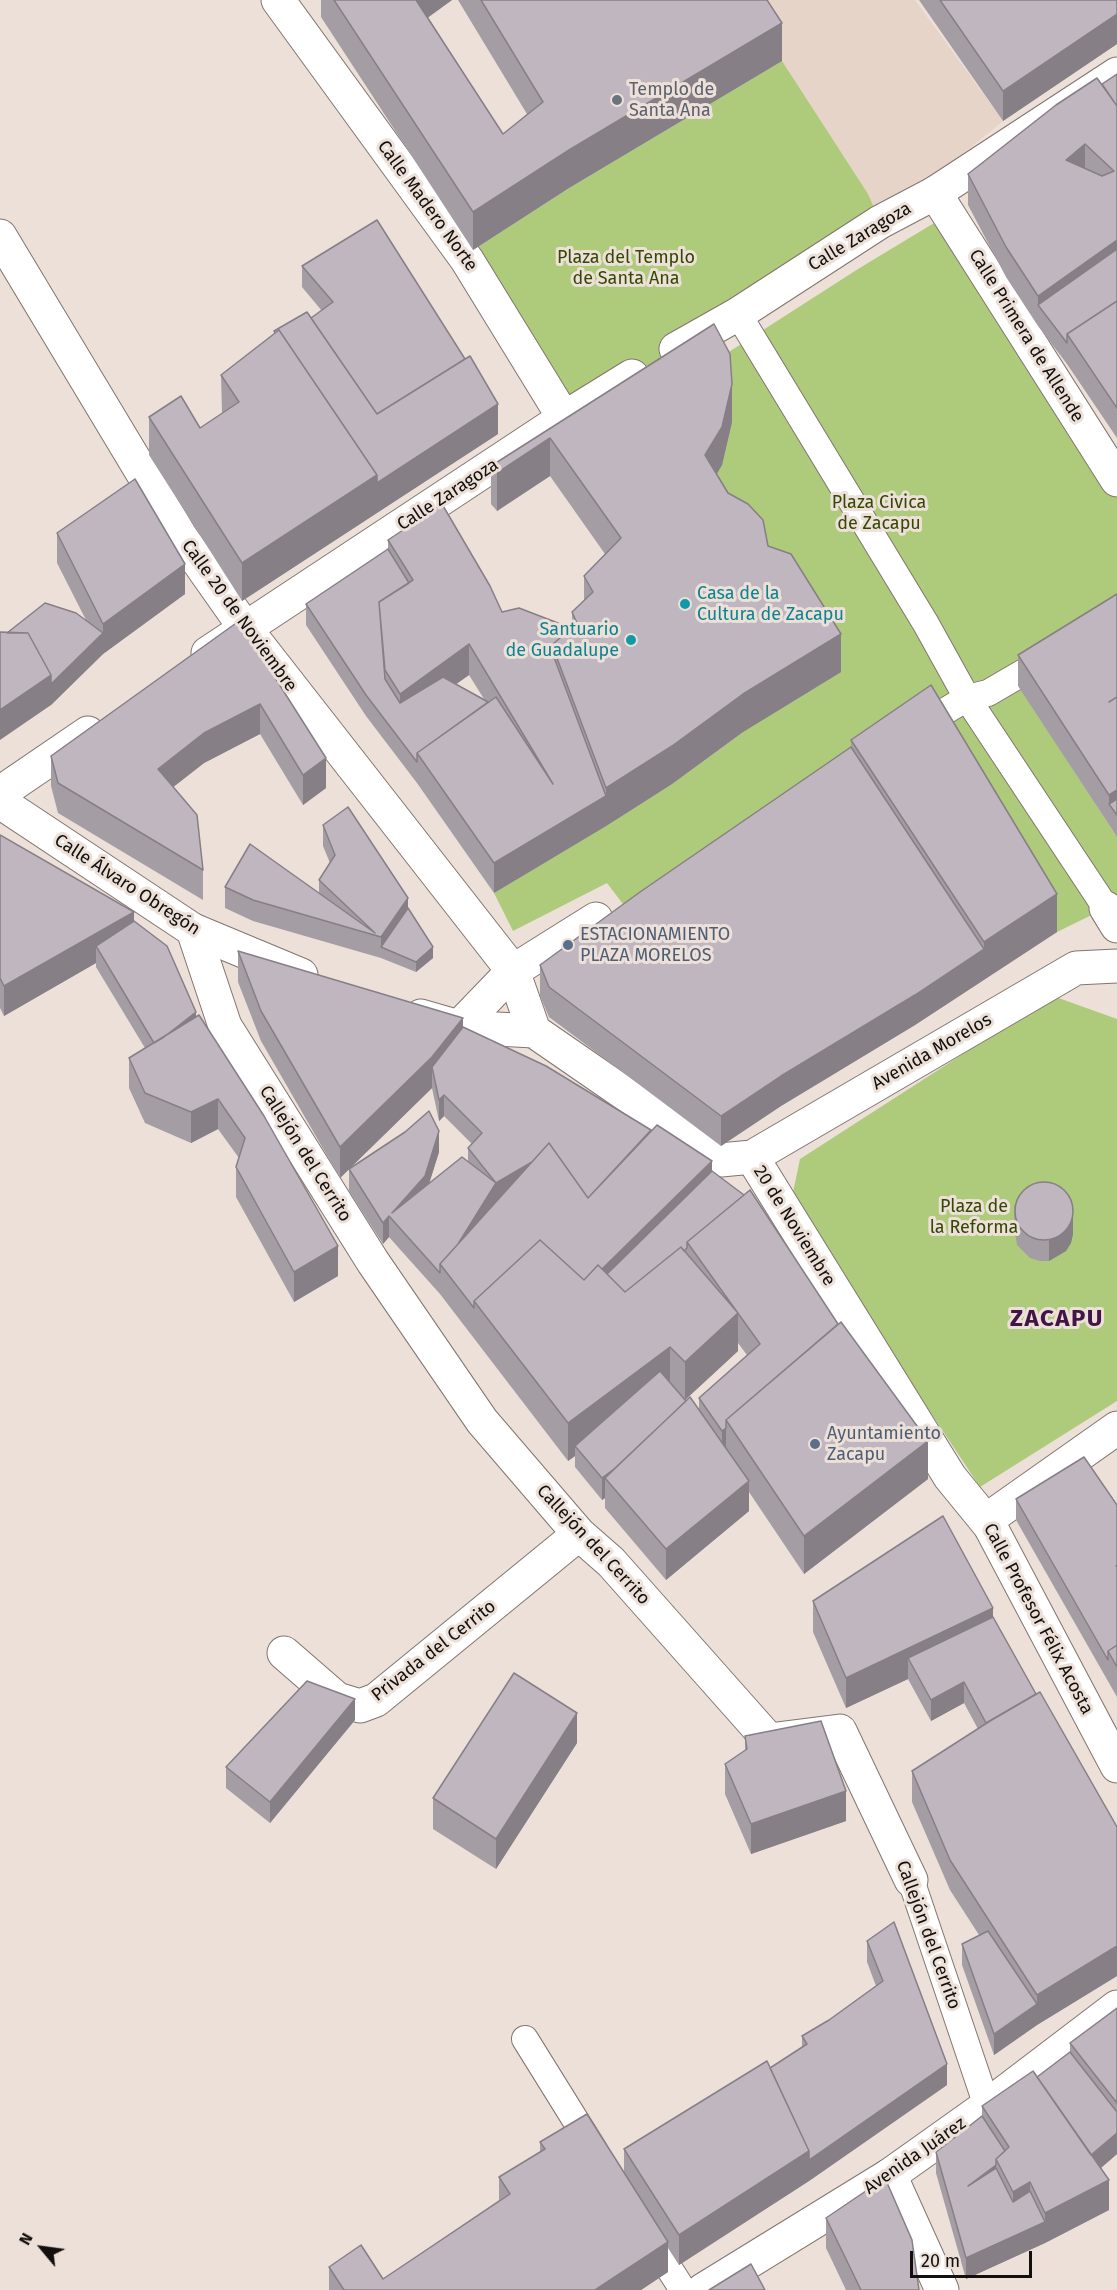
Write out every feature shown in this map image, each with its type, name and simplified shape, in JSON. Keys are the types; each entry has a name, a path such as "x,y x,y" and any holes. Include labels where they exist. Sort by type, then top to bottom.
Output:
{"street":[{"name":"Calle Madero Norte","path":"278,0 467,260 564,418"},
{"name":"Calle Zaragoza","path":"186,667 564,418 700,334 738,314 880,222 934,193 1117,74"},
{"name":"Calle Primera de Allende","path":"934,193 1117,480"},
{"name":"Calle 20 de Noviembre","path":"0,236 181,537 245,628 526,983"},
{"path":"738,314 926,624 967,698 1112,917"},
{"path":"895,742 967,698 988,693 1070,644"},
{"path":"0,793 108,720"},
{"name":"Calle Álvaro Obregón","path":"0,802 193,930 333,988"},
{"path":"459,1027 606,926"},
{"path":"588,952 606,926"},
{"name":"Callejón del Cerrito","path":"193,930 225,1026 366,1252 482,1421 579,1534 611,1562 769,1740 840,1731 911,1880 987,2106"},
{"name":"Avenida Morelos","path":"752,1157 1076,968 1117,966"},
{"path":"396,1009 459,1027 534,1032 526,983"},
{"name":"20 de Noviembre","path":"534,1032 721,1160 752,1157 950,1477"},
{"path":"990,1526 995,1514 1117,1428"},
{"name":"Calle Profesor Félix Acosta","path":"950,1477 990,1526 1117,1766"},
{"name":"Privada del Cerrito","path":"284,1653 337,1699 360,1706 376,1700 579,1534"},
{"name":"Avenida Juárez","path":"703,2290 890,2175 987,2106 1117,2007"},
{"path":"525,2039 607,2169"},
{"path":"890,2175 942,2290"},
{"path":"638,2220 682,2290"}],"shaded area":[{"path":"742,0 915,0 1003,121 880,222"}],"green space":[{"name":"Plaza del Templo de Santa Ana","path":"782,61 868,194 880,222 564,418 473,250 569,188"},
{"name":"Plaza Civica de Zacapu","path":"949,214 1117,480 1117,615 1065,757 1117,837 1117,898 1106,908 1057,932 635,920 607,883 513,931 494,893 672,784 743,732 556,463 858,269"},
{"name":"Plaza de la Reforma","path":"1053,996 1117,1019 1117,1401 980,1487 791,1202 800,1159"}],"building":[{"path":"334,0 416,0 503,134 543,102 481,0 767,0 782,23 569,150 473,212"},
{"path":"940,0 1117,0 1117,14 1003,91"},
{"path":"1117,74 1117,106 1102,84"},
{"path":"1097,78 1117,106 1117,240 1038,296 1006,247 968,174 1056,105","holes":["1085,144 1114,171 1102,176 1066,160"]},
{"path":"377,220 465,359 377,414 311,318 333,302 302,266"},
{"path":"1117,249 1117,301 1067,334 1067,343 1038,305"},
{"path":"1117,301 1117,408 1067,334"},
{"path":"307,312 377,414 470,356 498,404 377,483 377,475 279,330 275,333 274,331"},
{"path":"714,324 730,354 732,384 722,427 705,455 728,493 748,504 763,520 768,546 791,554 841,634 743,694 672,746 606,788 552,645 577,623 572,612 593,592 584,576 621,538 550,438 497,473 491,466"},
{"path":"279,330 377,475 242,563 149,417 181,396 200,428 239,402 221,375"},
{"path":"135,479 185,564 103,624 57,533"},
{"path":"442,504 490,586 502,612 519,608 571,628 552,645 552,652 606,796 494,863 417,753 496,697 553,784 469,644 400,694 385,670 379,602 413,580 388,540"},
{"path":"388,549 409,583 379,602 385,679 400,703 443,677 488,702 417,753 417,762 366,695 306,604"},
{"path":"1117,594 1117,790 1109,795 1018,655"},
{"path":"45,603 76,613 103,633 51,684 51,675 28,633 7,633"},
{"path":"239,621 326,758 303,775 260,704 204,733 158,769 197,815 203,870 58,783 51,756"},
{"path":"0,632 28,633 51,675 0,710"},
{"path":"931,685 1057,894 984,942 851,740"},
{"path":"851,747 984,949 915,995 781,1076 721,1116 549,987 540,965 640,892"},
{"path":"1117,799 1117,815 1109,804"},
{"path":"348,807 408,898 381,937 253,900 225,887 250,844 375,933 319,880 335,855 323,825"},
{"path":"0,835 134,912 4,986 0,978"},
{"path":"408,908 433,947 416,962 381,947"},
{"path":"134,921 167,946 196,1012 154,1043 96,946"},
{"path":"238,951 463,1018 432,1057 340,1147 261,1011"},
{"path":"199,1015 264,1116 338,1246 294,1272 236,1167 245,1138 218,1099 191,1112 145,1093 129,1058"},
{"path":"463,1027 546,1066 651,1130 588,1198 549,1143 532,1162 496,1183 468,1148 482,1133 444,1095 439,1100 432,1067"},
{"path":"429,1111 439,1131 425,1176 392,1213 462,1157 496,1183 458,1244 440,1264 440,1273 389,1216 383,1223 349,1169 405,1132"},
{"path":"657,1125 712,1161 602,1269 598,1265 584,1280 540,1240 474,1301 474,1308 440,1264 549,1143 588,1198"},
{"path":"712,1171 744,1195 687,1242 687,1248 684,1251 681,1247 625,1292 607,1274"},
{"path":"1044,1182 1055,1184 1068,1195 1073,1211 1071,1222 1060,1235 1044,1240 1033,1238 1020,1227 1015,1211 1017,1200 1028,1187"},
{"path":"750,1190 838,1324 726,1420 726,1428 722,1431 699,1398 760,1344 687,1242"},
{"path":"540,1240 584,1280 598,1265 625,1292 681,1247 738,1313 685,1362 670,1347 568,1423 474,1301"},
{"path":"841,1322 928,1441 804,1536 726,1420"},
{"path":"660,1371 686,1401 602,1478 575,1446"},
{"path":"690,1397 749,1481 666,1549 605,1478"},
{"path":"1084,1457 1117,1505 1117,1645 1108,1651 1108,1660 1016,1499"},
{"path":"943,1516 993,1608 846,1678 813,1601"},
{"path":"993,1617 1036,1694 986,1723 964,1682 931,1700 908,1658"},
{"path":"1117,1645 1117,1667 1108,1651"},
{"path":"514,1673 577,1713 496,1839 433,1798"},
{"path":"307,1681 355,1699 270,1802 226,1767"},
{"path":"1040,1692 1117,1827 1117,1946 1037,1995 950,1860 912,1771"},
{"path":"821,1721 846,1791 751,1824 725,1764 747,1749 745,1736"},
{"path":"894,1922 947,2064 809,2160 809,2151 770,2068 807,2044 802,2036 829,2020 883,1981 867,1941"},
{"path":"988,1931 1037,2004 994,2034 962,1944"},
{"path":"1117,2008 1117,2103 1070,2043"},
{"path":"1070,2052 1117,2112 1117,2133 1091,2155 1037,2077"},
{"path":"767,2061 809,2151 679,2235 624,2149"},
{"path":"1033,2071 1109,2180 1045,2213 1030,2182 1013,2192 996,2159 1009,2147 982,2106"},
{"path":"587,2114 668,2242 595,2290 344,2290 329,2267 361,2245 383,2279 510,2194 499,2177 545,2149 540,2142"},
{"path":"982,2116 1005,2151 996,2159 996,2165 968,2186 996,2168 1013,2202 1030,2191 1045,2222 966,2258 936,2152"},
{"path":"885,2178 912,2240 919,2290 861,2290 826,2218"},
{"path":"751,2264 765,2290 709,2290"}],"place":[{"name":"Templo de Santa Ana","path":"617,100"},
{"name":"Casa de la Cultura de Zacapu","path":"685,604"},
{"name":"Santuario de Guadalupe","path":"631,640"},
{"name":"ESTACIONAMIENTO PLAZA MORELOS","path":"568,945"},
{"name":"Ayuntamiento Zacapu","path":"815,1444"}],"district":[{"name":"ZACAPU","path":"1057,1319"}]}
